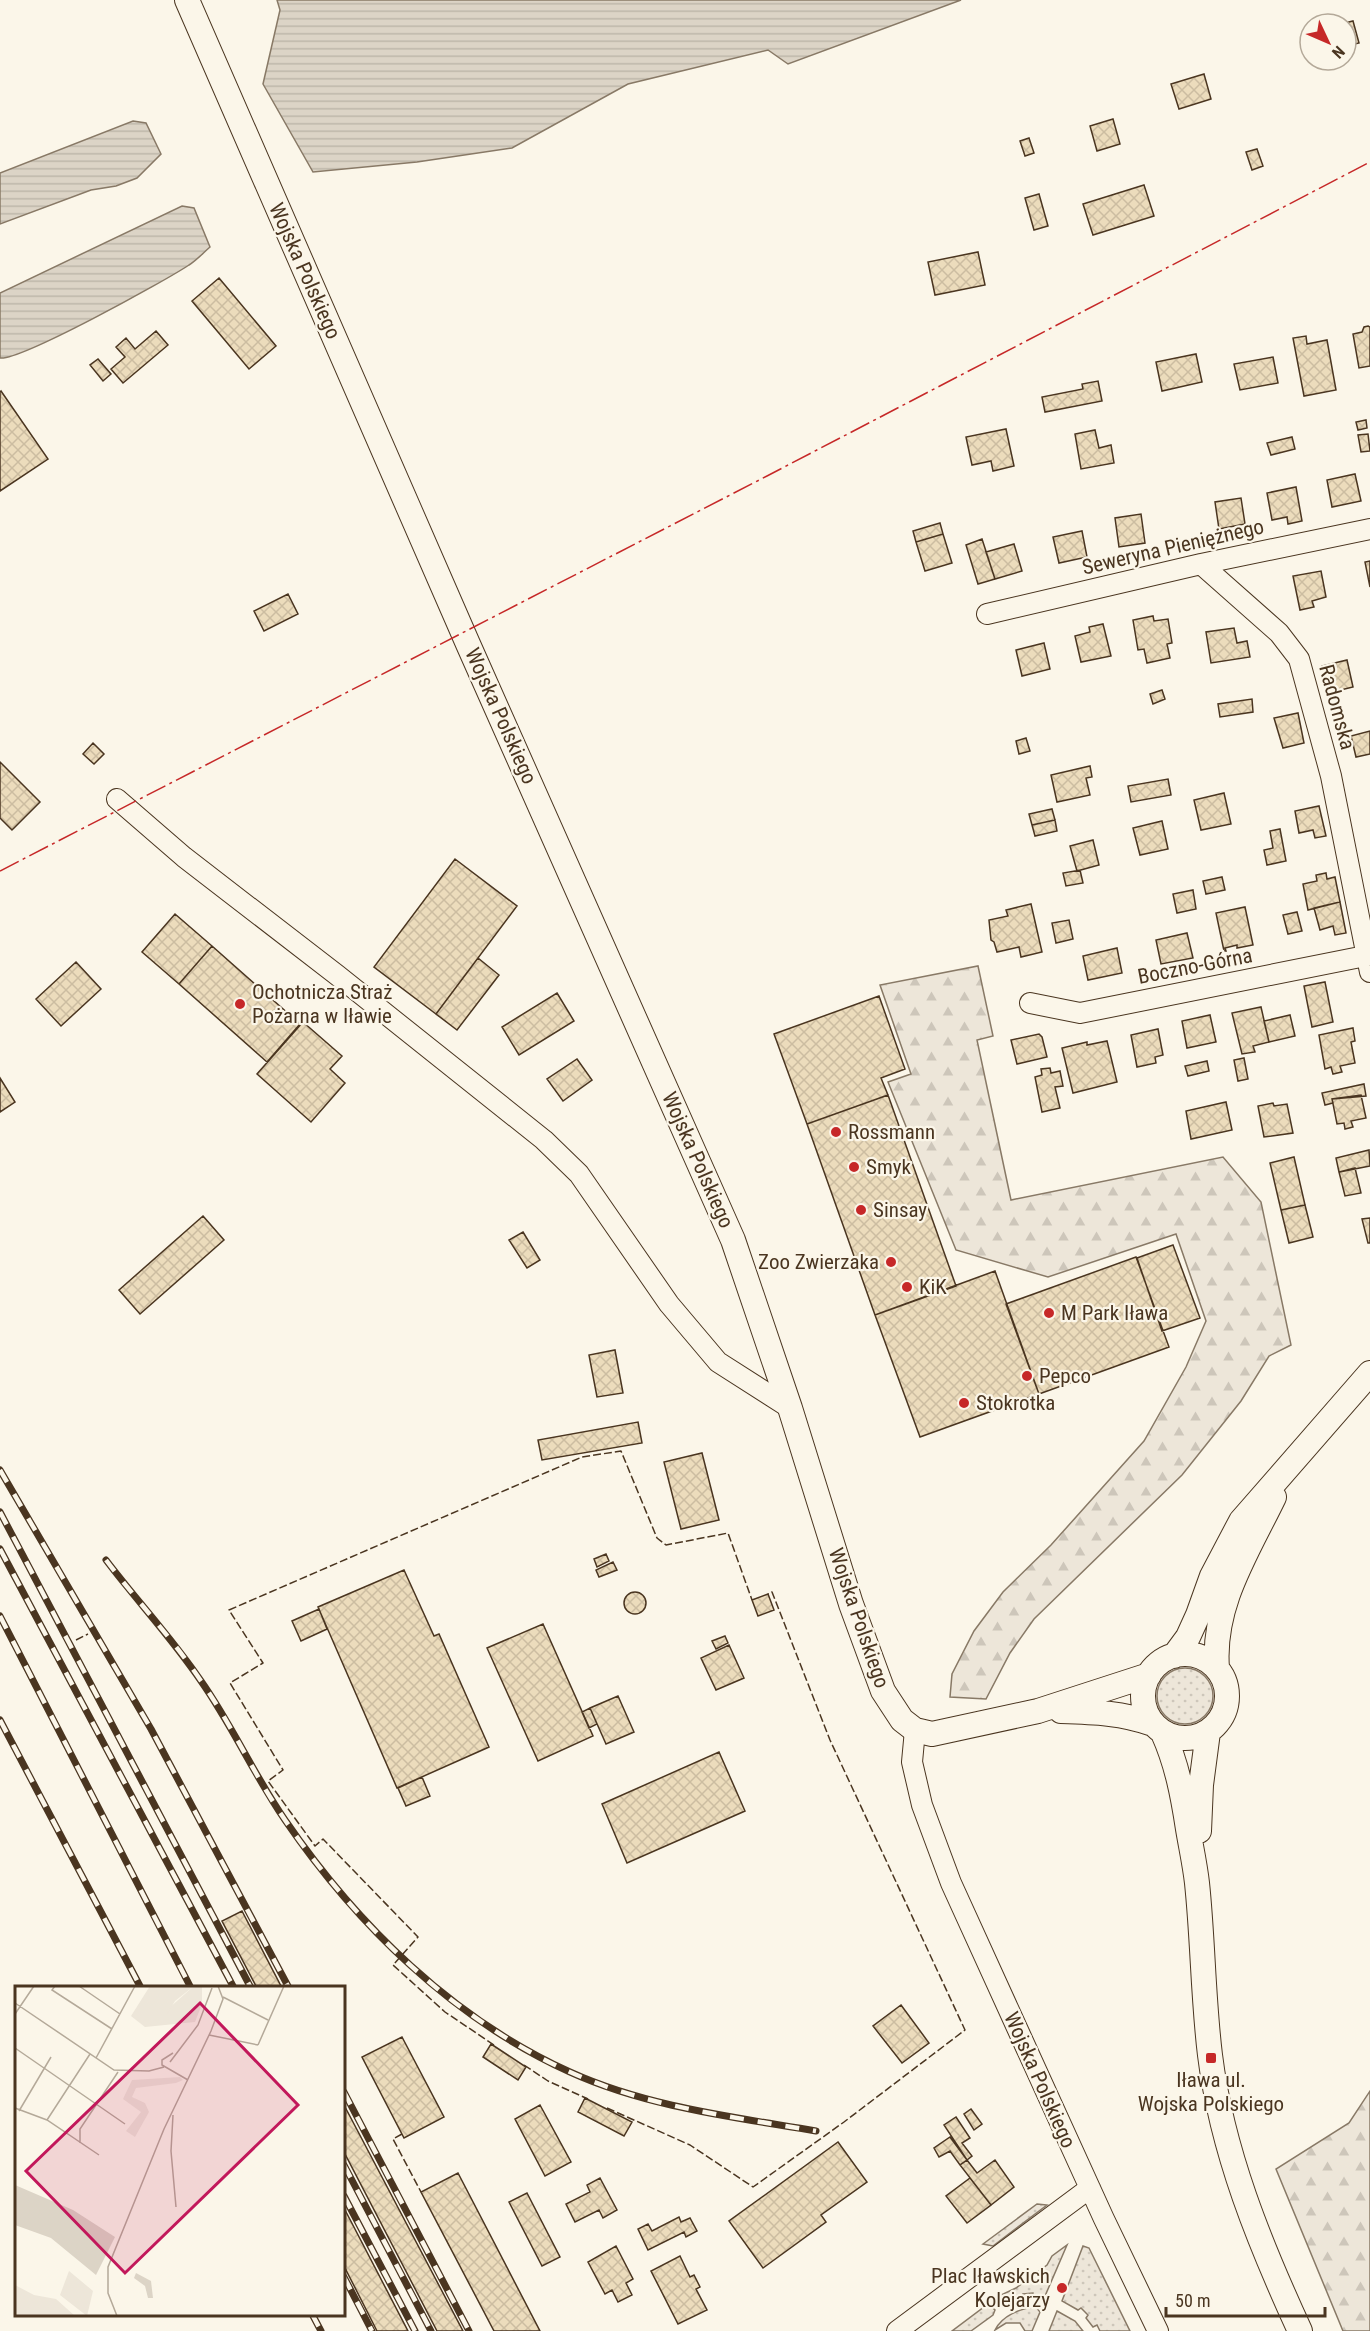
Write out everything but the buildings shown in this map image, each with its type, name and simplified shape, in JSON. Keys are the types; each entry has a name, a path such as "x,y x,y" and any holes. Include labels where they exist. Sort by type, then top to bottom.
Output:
{"street":[{"name":"Wojska Polskiego","path":"187,0 468,644 728,1228 790,1408 851,1604 883,1691 902,1720 915,1730 912,1762 920,1794 951,1883 1158,2331"},
{"name":"Seweryna Pieniężnego","path":"987,614 1201,564 1370,529"},
{"name":"Radomska","path":"1201,564 1279,633 1299,659 1331,777 1369,961"},
{"path":"117,799 184,857 544,1140 579,1174 669,1304 718,1362 790,1408"},
{"name":"Boczno-Górna","path":"1030,1003 1080,1014 1369,961"},
{"path":"1174,1656 1188,1637 1212,1576 1241,1521 1370,1373"},
{"path":"1217,1668 1215,1646 1219,1619 1235,1575 1287,1470"},
{"path":"1038,1711 1102,1712 1132,1716 1158,1728 1185,1739 1208,1732 1217,1724 1227,1702 1224,1678 1208,1660 1186,1654 1174,1656 1155,1666 1144,1687 1143,1700 1146,1713 1158,1728 1171,1750 1181,1787 1197,1882 1211,2058 1223,2122 1237,2174 1258,2233 1300,2331"},
{"path":"915,1730 932,1734 1038,1711 1149,1675"},
{"path":"1197,1882 1201,1785 1208,1732"},
{"path":"897,2331 1090,2188"}],"green space":[{"path":"978,966 993,1036 977,1040 1011,1200 1223,1157 1261,1202 1291,1345 1269,1356 1241,1401 1182,1475 1034,1619 1010,1653 986,1699 950,1697 952,1674 974,1631 1003,1592 1051,1545 1144,1441 1186,1367 1206,1321 1176,1234 1048,1277 956,1250 888,1082 911,1074 880,985"},
{"path":"1185,1668 1196,1670 1205,1676 1211,1685 1213,1696 1211,1707 1205,1716 1196,1722 1185,1724 1174,1722 1165,1716 1159,1707 1157,1696 1159,1685 1165,1676 1174,1670"},
{"path":"1370,2091 1370,2331 1343,2331 1276,2169 1349,2123"},
{"path":"1037,2204 1047,2205 993,2246 983,2244"},
{"path":"1067,2245 1045,2296 1034,2297 1033,2293 1023,2294 1023,2298 1006,2306 999,2296 1016,2288 1047,2265 1052,2256"},
{"path":"1083,2246 1089,2248 1130,2331 1100,2331 1097,2325 1093,2327 1086,2318 1088,2315 1081,2308 1078,2310 1062,2301"},
{"path":"988,2304 995,2310 993,2315 971,2331 952,2331"},
{"path":"1036,2307 1040,2312 1032,2331 1025,2331 1020,2323 1006,2323 995,2330 1012,2314"},
{"path":"1057,2311 1075,2321 1083,2331 1049,2331"}],"shaded area":[{"path":"277,0 961,0 788,64 768,50 628,84 512,148 417,162 313,172 263,84 280,10"},
{"path":"133,121 146,123 161,154 137,178 116,186 91,190 0,224 0,173"},
{"path":"182,206 194,208 210,247 195,261 93,319 35,347 13,356 0,358 0,293"}],"railway":[{"path":"0,1470 151,1729 288,1986"},
{"path":"0,1512 250,1986"},
{"path":"0,1549 233,1986"},
{"path":"106,1560 201,1681 274,1803 313,1859 376,1932 447,1997 486,2025 527,2050 599,2084 691,2109 816,2131"},
{"path":"0,1616 190,1986"},
{"path":"0,1720 140,1986"},
{"path":"345,2094 469,2331"},
{"path":"345,2167 431,2331"},
{"path":"345,2198 415,2331"},
{"path":"345,2279 372,2331"},
{"path":"313,2316 321,2331"}],"fence":[{"path":"494,2045 445,2012 393,1965 418,1937 323,1839 315,1846 268,1781 283,1770 230,1683 263,1663 229,1610 582,1457 621,1451 657,1538 666,1545 728,1533 752,1600"},
{"path":"607,2108 690,2145 753,2187 844,2122 965,2030 830,1740 772,1592 768,1594"},
{"path":"76,1640 88,1634"},
{"path":"524,2065 548,2081 588,2099"},
{"path":"402,2134 393,2139 421,2192"}],"power":[{"path":"0,871 1370,162"}],"place":[{"name":"Ochotnicza Straż Pożarna w Iławie","path":"240,1004"},
{"name":"Rossmann","path":"836,1132"},
{"name":"Smyk","path":"854,1167"},
{"name":"Sinsay","path":"861,1210"},
{"name":"Zoo Zwierzaka","path":"891,1262"},
{"name":"KiK","path":"907,1287"},
{"name":"M Park Iława","path":"1049,1313"},
{"name":"Pepco","path":"1027,1376"},
{"name":"Stokrotka","path":"964,1403"},
{"name":"Iława ul. Wojska Polskiego","path":"1211,2058"},
{"name":"Plac Iławskich Kolejarzy","path":"1062,2288"}]}
